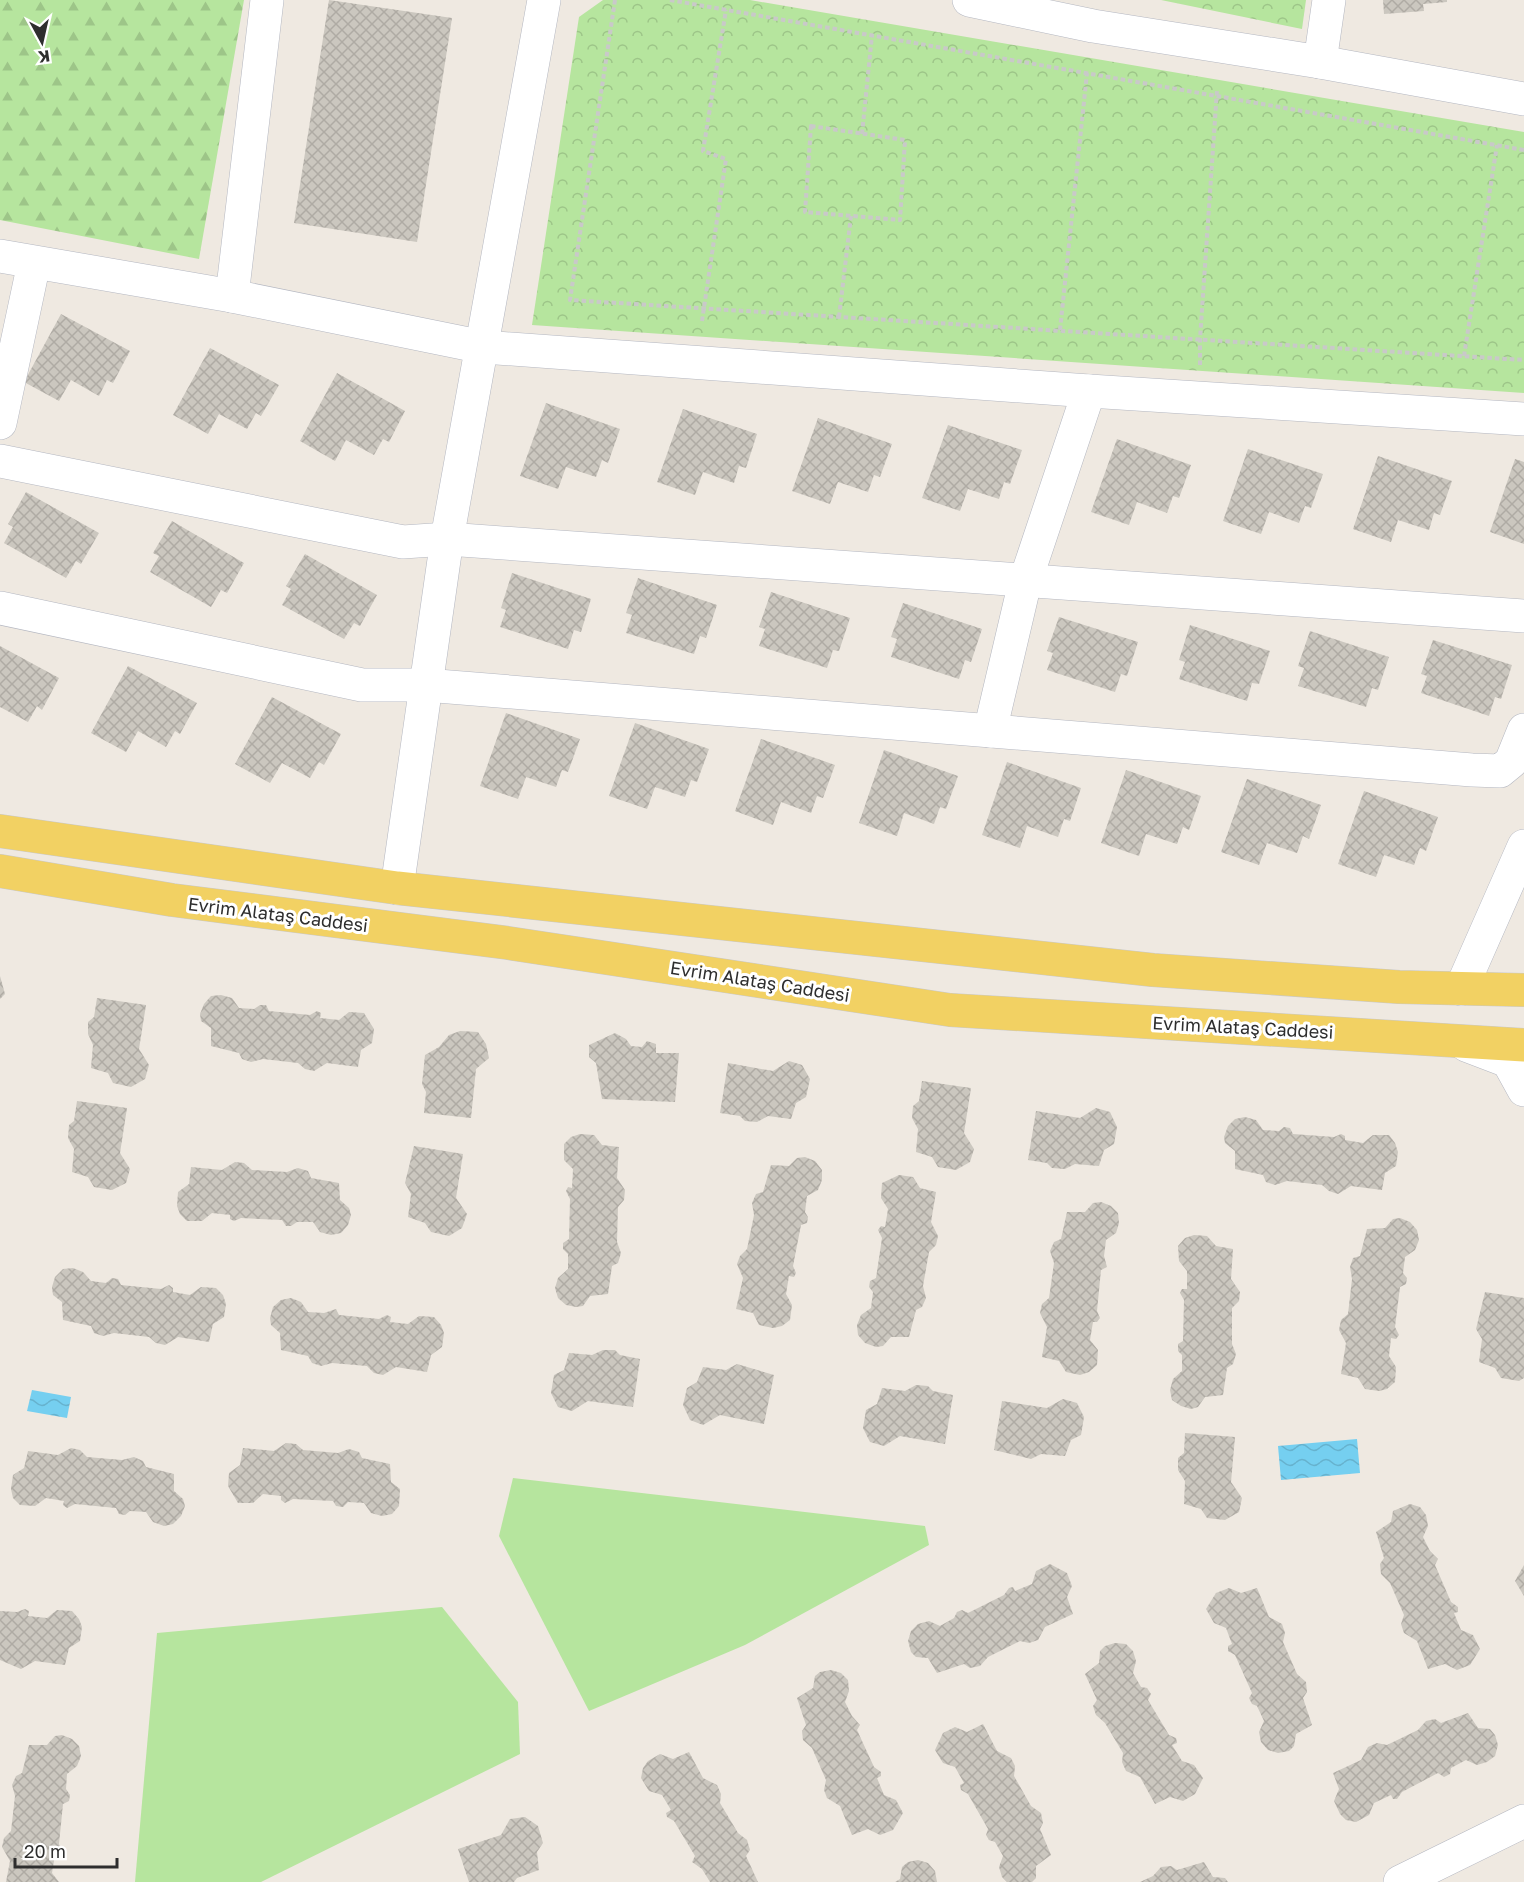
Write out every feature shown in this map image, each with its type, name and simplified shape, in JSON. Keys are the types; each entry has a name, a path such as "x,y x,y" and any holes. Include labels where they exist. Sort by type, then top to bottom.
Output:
{"main road":[{"path":"0,831 397,888 1153,970 1461,989 1524,990"},
{"name":"Evrim Alataş Caddesi","path":"0,871 172,900 508,943 950,1010 1524,1045"}],"street":[{"path":"232,296 267,0"},
{"path":"397,888 447,538 544,0"},
{"path":"969,0 1096,13 1320,62 1524,99"},
{"path":"1320,62 1329,0"},
{"path":"0,256 232,296 483,347 1089,392 1524,419"},
{"path":"0,423 34,263"},
{"path":"990,731 1025,582 1089,392"},
{"path":"0,462 403,543 447,538 1025,582 1524,616"},
{"path":"0,608 362,685 425,685 1500,771 1511,762 1524,730"},
{"path":"1461,989 1524,846"},
{"path":"1451,1040 1508,1061 1524,1090"},
{"path":"1400,1882 1522,1827"}],"path":[{"path":"615,0 570,300 1524,360"},
{"path":"670,0 1524,150"},
{"path":"702,321 726,159 703,151 726,10"},
{"path":"862,134 872,35"},
{"path":"1060,330 1087,73"},
{"path":"1201,399 1200,339 1217,90"},
{"path":"811,126 862,134 905,140 900,220 805,212 811,126"},
{"path":"1464,356 1497,145"},
{"path":"839,316 851,216"}],"green space":[{"path":"0,0 244,0 199,259 0,220"},
{"path":"603,0 750,0 1524,132 1524,393 532,325 579,17"},
{"path":"1161,0 1306,0 1302,29"},
{"path":"513,1478 925,1526 929,1545 745,1645 589,1711 499,1536"},
{"path":"442,1607 518,1702 520,1754 261,1882 135,1882 157,1633"}],"water":[{"path":"32,1390 71,1397 67,1418 27,1411"},
{"path":"1357,1439 1360,1473 1281,1480 1278,1446"}],"building":[{"path":"329,0 452,18 417,242 294,223"},
{"path":"1383,0 1447,0 1447,2 1423,4 1424,11 1384,14"},
{"path":"61,314 130,351 113,383 107,380 99,396 71,380 59,401 24,382"},
{"path":"210,348 279,385 261,416 256,413 247,429 219,414 208,434 173,415"},
{"path":"337,373 405,411 389,442 383,439 374,455 346,440 335,461 300,441"},
{"path":"546,403 620,429 608,463 602,460 596,477 566,467 558,489 520,476"},
{"path":"683,409 757,434 746,468 739,466 734,483 703,472 695,495 657,482"},
{"path":"818,418 892,444 880,477 874,475 868,492 838,482 830,504 792,491"},
{"path":"948,425 1022,450 1010,484 1004,482 999,499 968,489 960,511 922,498"},
{"path":"1117,439 1191,465 1179,498 1173,496 1167,513 1137,502 1129,525 1091,512"},
{"path":"1248,449 1323,474 1311,508 1305,506 1299,523 1269,512 1261,534 1223,521"},
{"path":"1378,456 1452,481 1440,515 1434,513 1429,530 1398,520 1391,542 1353,529"},
{"path":"1515,459 1524,462 1524,544 1490,532"},
{"path":"26,492 99,533 81,564 76,561 66,578 4,543 13,527 8,524"},
{"path":"172,521 244,563 227,593 221,590 211,607 150,572 159,556 153,553"},
{"path":"305,554 377,595 360,626 354,623 344,639 282,605 291,589 286,586"},
{"path":"512,573 591,599 581,632 574,630 568,649 500,627 506,610 501,608"},
{"path":"638,578 717,605 706,638 700,636 694,654 626,633 632,615 626,613"},
{"path":"771,592 850,618 839,651 833,650 827,668 759,646 765,629 759,627"},
{"path":"903,603 982,629 971,662 965,660 959,679 891,657 897,639 891,637"},
{"path":"1059,617 1138,642 1127,676 1121,674 1115,692 1047,670 1053,653 1047,651"},
{"path":"1190,625 1270,651 1259,684 1252,683 1247,701 1179,679 1185,662 1179,660"},
{"path":"1310,631 1389,657 1378,690 1372,688 1366,707 1298,686 1304,668 1298,666"},
{"path":"1433,640 1512,665 1501,699 1495,697 1489,716 1421,693 1427,676 1421,674"},
{"path":"0,646 59,678 42,710 37,706 28,722 0,707"},
{"path":"128,666 197,703 180,734 175,731 166,747 138,731 126,752 91,733"},
{"path":"272,697 341,734 324,765 319,762 310,778 282,763 270,783 235,764"},
{"path":"506,713 580,739 568,772 562,770 556,787 526,777 518,799 480,786"},
{"path":"635,723 709,749 697,782 691,780 685,797 655,787 647,809 609,796"},
{"path":"761,739 835,765 823,798 817,796 811,813 781,802 773,825 735,811"},
{"path":"884,750 958,776 946,809 940,807 934,824 904,813 897,836 859,823"},
{"path":"1007,762 1081,788 1070,821 1064,819 1058,837 1027,826 1020,848 982,835"},
{"path":"1126,770 1201,796 1189,830 1183,827 1177,844 1146,834 1139,856 1101,843"},
{"path":"1247,779 1321,805 1309,839 1303,836 1297,853 1267,843 1259,865 1221,852"},
{"path":"1364,791 1438,817 1426,851 1420,848 1414,865 1384,855 1376,877 1338,864"},
{"path":"0,976 5,994 0,999"},
{"path":"221,995 232,998 239,1008 254,1009 260,1005 266,1005 269,1011 310,1015 317,1011 321,1013 320,1018 339,1020 349,1012 364,1013 374,1029 372,1043 361,1050 358,1067 327,1063 314,1071 305,1069 298,1063 263,1059 251,1062 242,1059 239,1053 211,1046 211,1028 201,1021 200,1014 204,1004 211,996"},
{"path":"97,998 146,1005 139,1049 149,1065 145,1079 131,1087 113,1083 108,1073 91,1068 93,1045 88,1034 88,1022 94,1017"},
{"path":"460,1031 478,1032 486,1044 489,1058 476,1069 471,1118 424,1113 426,1092 422,1084 425,1055 439,1047 449,1035"},
{"path":"615,1033 626,1039 631,1046 642,1047 647,1041 656,1044 656,1053 679,1053 675,1102 602,1099 596,1063 589,1057 589,1045"},
{"path":"789,1061 802,1065 810,1079 806,1097 796,1103 791,1119 768,1116 757,1122 745,1121 740,1116 720,1113 728,1063 773,1071"},
{"path":"922,1081 971,1088 964,1133 974,1149 970,1162 956,1170 938,1167 932,1157 916,1152 918,1129 912,1118 913,1106 919,1101"},
{"path":"77,1101 127,1108 120,1153 130,1169 126,1183 112,1190 94,1187 88,1177 72,1172 74,1149 68,1138 69,1125 74,1121"},
{"path":"1096,1108 1110,1112 1117,1127 1114,1144 1104,1150 1099,1166 1075,1164 1065,1169 1052,1168 1047,1163 1028,1160 1036,1111 1080,1118"},
{"path":"1245,1117 1256,1120 1263,1130 1279,1131 1284,1127 1290,1128 1293,1134 1334,1137 1341,1134 1345,1136 1345,1140 1363,1143 1373,1135 1389,1135 1398,1152 1396,1166 1385,1173 1382,1190 1351,1186 1338,1194 1322,1185 1287,1181 1275,1185 1266,1182 1263,1175 1235,1169 1235,1151 1225,1143 1224,1137 1228,1126 1235,1119"},
{"path":"580,1134 594,1135 602,1145 619,1147 617,1178 625,1190 624,1200 618,1207 617,1242 621,1253 618,1263 612,1266 608,1294 590,1296 583,1306 576,1307 566,1305 558,1298 555,1288 558,1278 568,1269 568,1254 563,1249 563,1243 569,1239 570,1199 566,1191 568,1187 572,1188 573,1169 564,1160 564,1144 571,1137"},
{"path":"414,1146 463,1154 456,1198 467,1214 462,1228 449,1236 431,1232 425,1223 408,1217 411,1194 405,1183"},
{"path":"805,1157 815,1161 822,1170 822,1180 818,1190 807,1196 805,1212 808,1217 807,1223 801,1225 793,1266 796,1273 794,1277 789,1276 786,1294 792,1305 790,1320 782,1326 773,1328 759,1325 753,1313 736,1309 743,1278 737,1264 740,1256 747,1249 754,1215 752,1203 756,1194 763,1192 771,1165 789,1166 797,1158"},
{"path":"235,1162 244,1163 252,1170 287,1172 298,1168 308,1171 311,1178 339,1183 340,1200 349,1208 351,1215 348,1225 341,1233 331,1235 320,1232 313,1222 297,1222 286,1226 282,1220 241,1218 234,1221 230,1219 230,1215 212,1213 202,1221 187,1221 180,1214 177,1206 178,1192 189,1184 191,1167 222,1170"},
{"path":"899,1175 913,1177 920,1188 936,1192 931,1222 938,1236 936,1245 929,1252 923,1286 926,1298 922,1307 916,1310 909,1337 891,1337 883,1346 876,1347 865,1343 858,1335 857,1325 861,1315 871,1308 873,1292 869,1287 870,1281 876,1278 882,1238 878,1230 881,1226 885,1227 888,1209 881,1198 882,1183"},
{"path":"1101,1202 1111,1206 1118,1213 1119,1223 1116,1233 1106,1240 1104,1256 1107,1267 1101,1270 1097,1311 1100,1318 1097,1322 1093,1322 1090,1340 1098,1350 1097,1365 1089,1372 1080,1375 1066,1372 1059,1361 1042,1357 1047,1327 1040,1313 1042,1304 1049,1298 1054,1263 1050,1251 1054,1242 1061,1239 1067,1212 1085,1212 1093,1203"},
{"path":"1400,1218 1410,1222 1417,1230 1419,1240 1415,1250 1405,1257 1403,1273 1407,1278 1406,1284 1400,1287 1395,1327 1399,1335 1396,1339 1391,1338 1389,1356 1396,1367 1395,1382 1387,1389 1379,1391 1365,1389 1358,1378 1341,1374 1346,1343 1339,1330 1341,1320 1348,1314 1352,1279 1350,1267 1353,1258 1360,1256 1367,1229 1385,1228 1393,1219"},
{"path":"1194,1235 1207,1236 1216,1246 1233,1249 1231,1279 1240,1292 1239,1301 1232,1308 1232,1344 1236,1354 1233,1364 1227,1368 1223,1395 1205,1397 1198,1407 1191,1409 1172,1400 1170,1390 1173,1379 1182,1371 1182,1355 1178,1351 1178,1344 1183,1341 1184,1300 1180,1293 1182,1289 1187,1289 1187,1271 1179,1261 1178,1246 1185,1238"},
{"path":"73,1268 83,1272 91,1281 106,1283 112,1278 118,1279 121,1285 161,1289 169,1285 173,1288 173,1292 190,1295 201,1287 216,1288 223,1295 226,1304 224,1317 213,1324 209,1342 178,1337 165,1345 156,1343 149,1337 114,1333 103,1336 94,1333 91,1326 63,1320 62,1302 53,1295 52,1287 55,1277 63,1269"},
{"path":"1485,1292 1524,1298 1524,1378 1519,1381 1501,1378 1495,1368 1479,1362 1482,1339 1476,1329"},
{"path":"291,1298 301,1302 308,1312 324,1313 336,1309 339,1315 379,1319 387,1315 391,1317 390,1322 408,1324 419,1316 434,1317 444,1333 442,1347 431,1355 427,1372 396,1367 383,1375 374,1373 367,1366 332,1363 321,1366 312,1363 308,1356 281,1350 280,1333 271,1325 270,1318 273,1307 281,1300"},
{"path":"603,1350 615,1350 620,1355 640,1359 633,1407 588,1401 572,1411 558,1407 551,1393 554,1375 564,1370 569,1353 592,1355"},
{"path":"737,1364 774,1375 764,1424 720,1415 703,1425 690,1420 683,1405 687,1388 697,1382 703,1367 726,1370"},
{"path":"916,1385 928,1386 933,1391 953,1395 945,1444 900,1436 884,1446 870,1442 863,1428 866,1410 877,1404 882,1388 905,1391"},
{"path":"1063,1399 1077,1403 1084,1417 1081,1435 1071,1440 1065,1456 1041,1454 1031,1459 994,1450 1002,1401 1047,1408"},
{"path":"1185,1433 1235,1437 1231,1482 1242,1498 1239,1512 1225,1520 1207,1518 1201,1509 1184,1504 1185,1481 1178,1470 1178,1458 1184,1453"},
{"path":"286,1443 296,1444 303,1450 338,1453 349,1449 359,1452 362,1458 390,1464 391,1482 400,1489 399,1506 392,1514 382,1516 371,1513 364,1503 348,1502 343,1507 336,1506 333,1501 293,1499 285,1503 281,1500 281,1496 263,1494 253,1503 238,1503 228,1486 229,1473 240,1465 243,1448 274,1451"},
{"path":"71,1448 80,1450 87,1457 122,1460 134,1457 143,1461 146,1467 174,1474 174,1491 183,1499 185,1506 181,1516 173,1524 164,1526 153,1522 146,1512 130,1511 125,1515 119,1514 116,1508 75,1504 67,1508 63,1505 64,1501 46,1498 35,1506 20,1505 13,1498 11,1489 13,1475 24,1468 28,1451 58,1455"},
{"path":"1410,1504 1420,1507 1426,1515 1428,1526 1423,1537 1430,1551 1438,1559 1435,1565 1451,1602 1458,1607 1458,1612 1454,1613 1461,1630 1473,1635 1480,1649 1470,1665 1457,1670 1445,1664 1428,1669 1417,1641 1404,1633 1401,1624 1404,1615 1390,1583 1381,1574 1380,1564 1384,1558 1376,1532 1391,1522 1393,1511"},
{"path":"1050,1564 1067,1573 1072,1586 1067,1597 1073,1614 1045,1627 1038,1640 1029,1643 1020,1641 988,1657 980,1666 970,1668 964,1664 937,1673 928,1658 916,1657 911,1652 908,1641 911,1631 918,1624 929,1621 940,1626 954,1618 957,1612 962,1610 968,1613 1004,1595 1009,1588 1013,1587 1015,1591 1032,1584 1036,1571"},
{"path":"1524,1565 1524,1596 1515,1581"},
{"path":"1229,1588 1241,1593 1257,1588 1269,1617 1282,1624 1285,1633 1283,1642 1297,1674 1306,1682 1307,1692 1303,1698 1312,1725 1296,1734 1294,1746 1289,1751 1278,1753 1268,1750 1261,1742 1259,1732 1264,1721 1257,1706 1252,1704 1249,1698 1252,1693 1235,1655 1228,1651 1228,1646 1232,1644 1226,1628 1214,1623 1206,1609 1216,1593"},
{"path":"25,1609 29,1611 28,1616 47,1618 57,1610 72,1611 79,1619 82,1627 80,1641 69,1648 65,1665 35,1661 21,1669 0,1660 0,1611 17,1612"},
{"path":"1115,1643 1126,1644 1133,1651 1136,1661 1133,1673 1141,1687 1147,1688 1151,1694 1148,1700 1169,1735 1176,1738 1177,1743 1172,1745 1182,1761 1194,1765 1203,1778 1195,1794 1183,1801 1170,1797 1155,1804 1140,1777 1126,1771 1122,1762 1123,1753 1105,1723 1096,1715 1093,1706 1097,1700 1085,1674 1099,1663 1100,1651 1105,1646"},
{"path":"831,1670 841,1673 848,1680 849,1691 845,1702 860,1725 857,1730 874,1767 881,1772 881,1776 877,1778 884,1795 896,1800 903,1813 893,1830 880,1835 868,1829 852,1835 840,1806 827,1798 824,1790 826,1780 812,1748 803,1740 802,1731 806,1725 797,1698 813,1688 815,1676 820,1672"},
{"path":"1468,1713 1478,1728 1490,1729 1495,1735 1498,1745 1495,1756 1477,1765 1466,1760 1451,1768 1450,1774 1444,1777 1438,1773 1402,1792 1397,1799 1393,1799 1391,1795 1374,1803 1369,1815 1356,1822 1346,1820 1340,1814 1334,1801 1339,1789 1333,1773 1361,1760 1368,1747 1377,1743 1387,1745 1418,1730 1426,1721 1435,1719 1441,1723"},
{"path":"983,1724 997,1751 1011,1758 1015,1766 1014,1776 1031,1806 1041,1813 1043,1823 1040,1829 1051,1855 1036,1866 1036,1878 1032,1882 1007,1882 1002,1877 999,1867 1003,1856 995,1842 989,1840 986,1835 988,1829 968,1794 961,1790 960,1785 964,1783 955,1767 943,1763 935,1750 943,1733 955,1727 967,1732"},
{"path":"62,1735 72,1739 79,1746 81,1756 77,1766 67,1774 66,1789 70,1795 69,1801 63,1804 59,1844 62,1852 59,1856 55,1855 52,1873 59,1882 6,1882 10,1861 2,1847 4,1838 11,1831 15,1796 12,1785 16,1776 22,1773 29,1745 47,1745 55,1736"},
{"path":"689,1752 703,1778 717,1785 721,1794 720,1803 738,1833 747,1840 750,1850 746,1856 758,1882 710,1882 702,1869 692,1862 695,1856 674,1821 667,1817 666,1813 671,1810 662,1795 649,1791 641,1778 643,1768 648,1761 660,1754 673,1759"},
{"path":"525,1817 538,1826 543,1843 537,1852 539,1870 517,1878 514,1882 469,1882 458,1849 501,1835 510,1819"},
{"path":"918,1860 928,1863 935,1871 937,1882 895,1882 900,1879 902,1867 908,1862"},
{"path":"1204,1862 1213,1877 1225,1878 1228,1882 1140,1882 1153,1876 1161,1867 1171,1866 1177,1870"}]}
